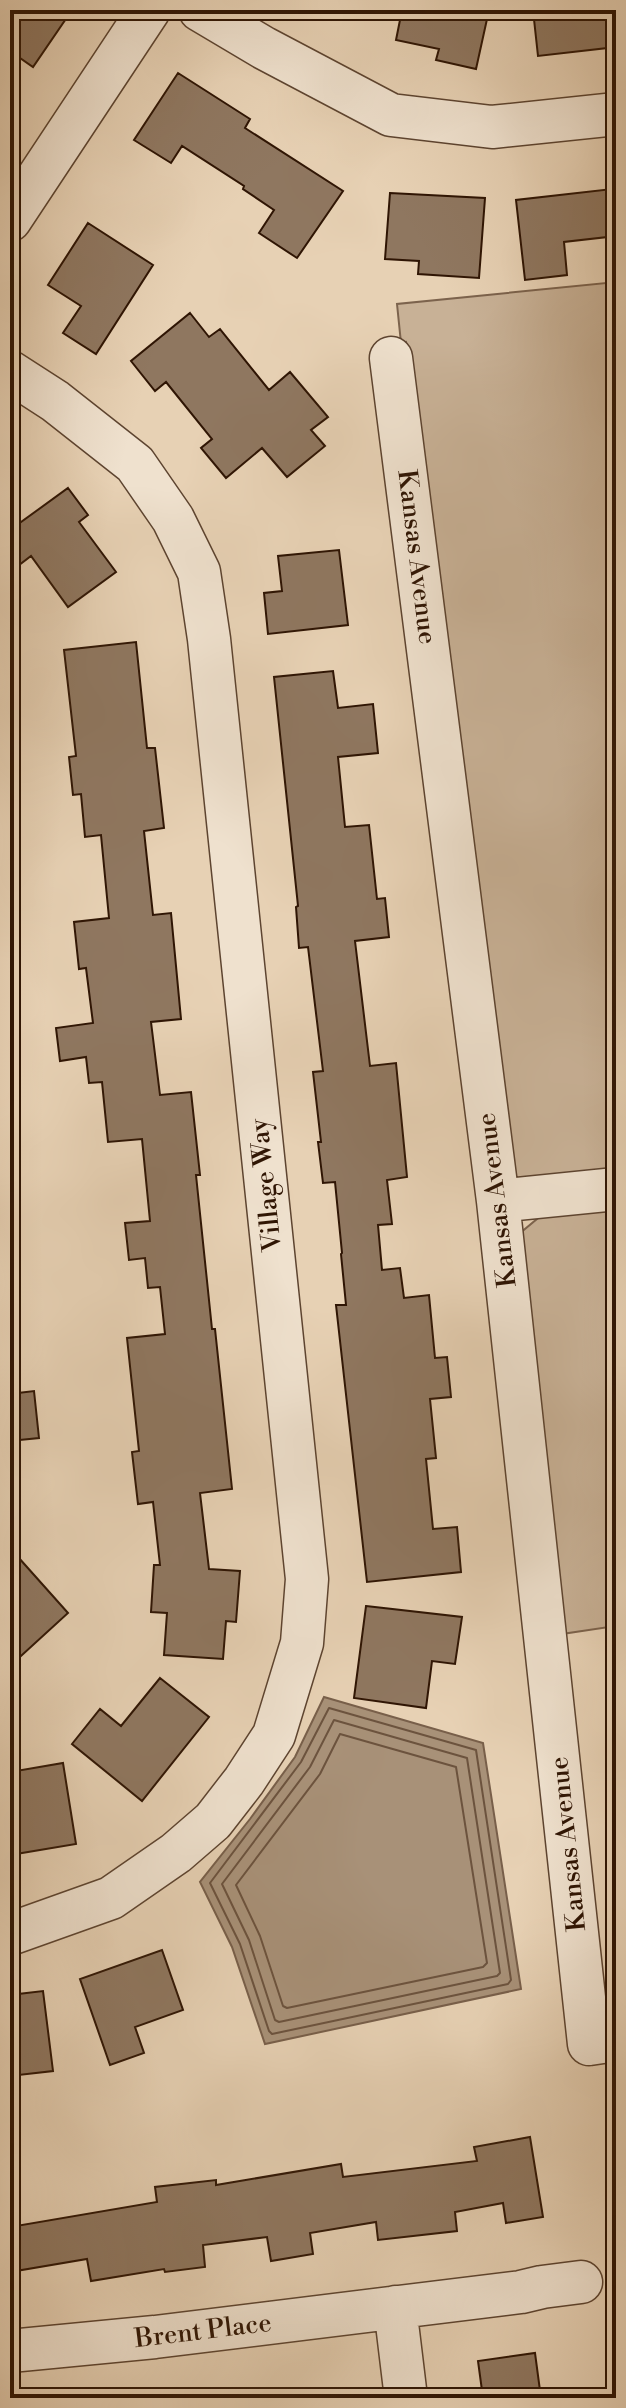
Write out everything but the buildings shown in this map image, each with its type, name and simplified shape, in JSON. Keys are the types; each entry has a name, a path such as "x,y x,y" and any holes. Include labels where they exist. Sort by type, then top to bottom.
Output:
{"street":[{"path":"10,220 149,10"},
{"path":"200,10 264,48 391,115 492,127 616,114"},
{"name":"Kansas Avenue","path":"391,358 602,2042"},
{"name":"Village Way","path":"10,372 55,401 135,464 173,519 199,572 209,639 307,1579 302,1643 274,1735 213,1821 176,1853 111,1898 10,1934"},
{"path":"498,1201 616,1189"},
{"name":"Brent Place","path":"10,2351 155,2337 581,2282"},
{"path":"395,2307 406,2398"}],"shaded area":[{"path":"616,282 616,1174 513,1185 406,342 401,343 397,304"},
{"path":"616,1198 616,1626 555,1635 513,1239 555,1204"}],"water":[{"path":"324,1697 483,1743 521,1989 265,2044 232,1947 200,1882 295,1757"}]}
